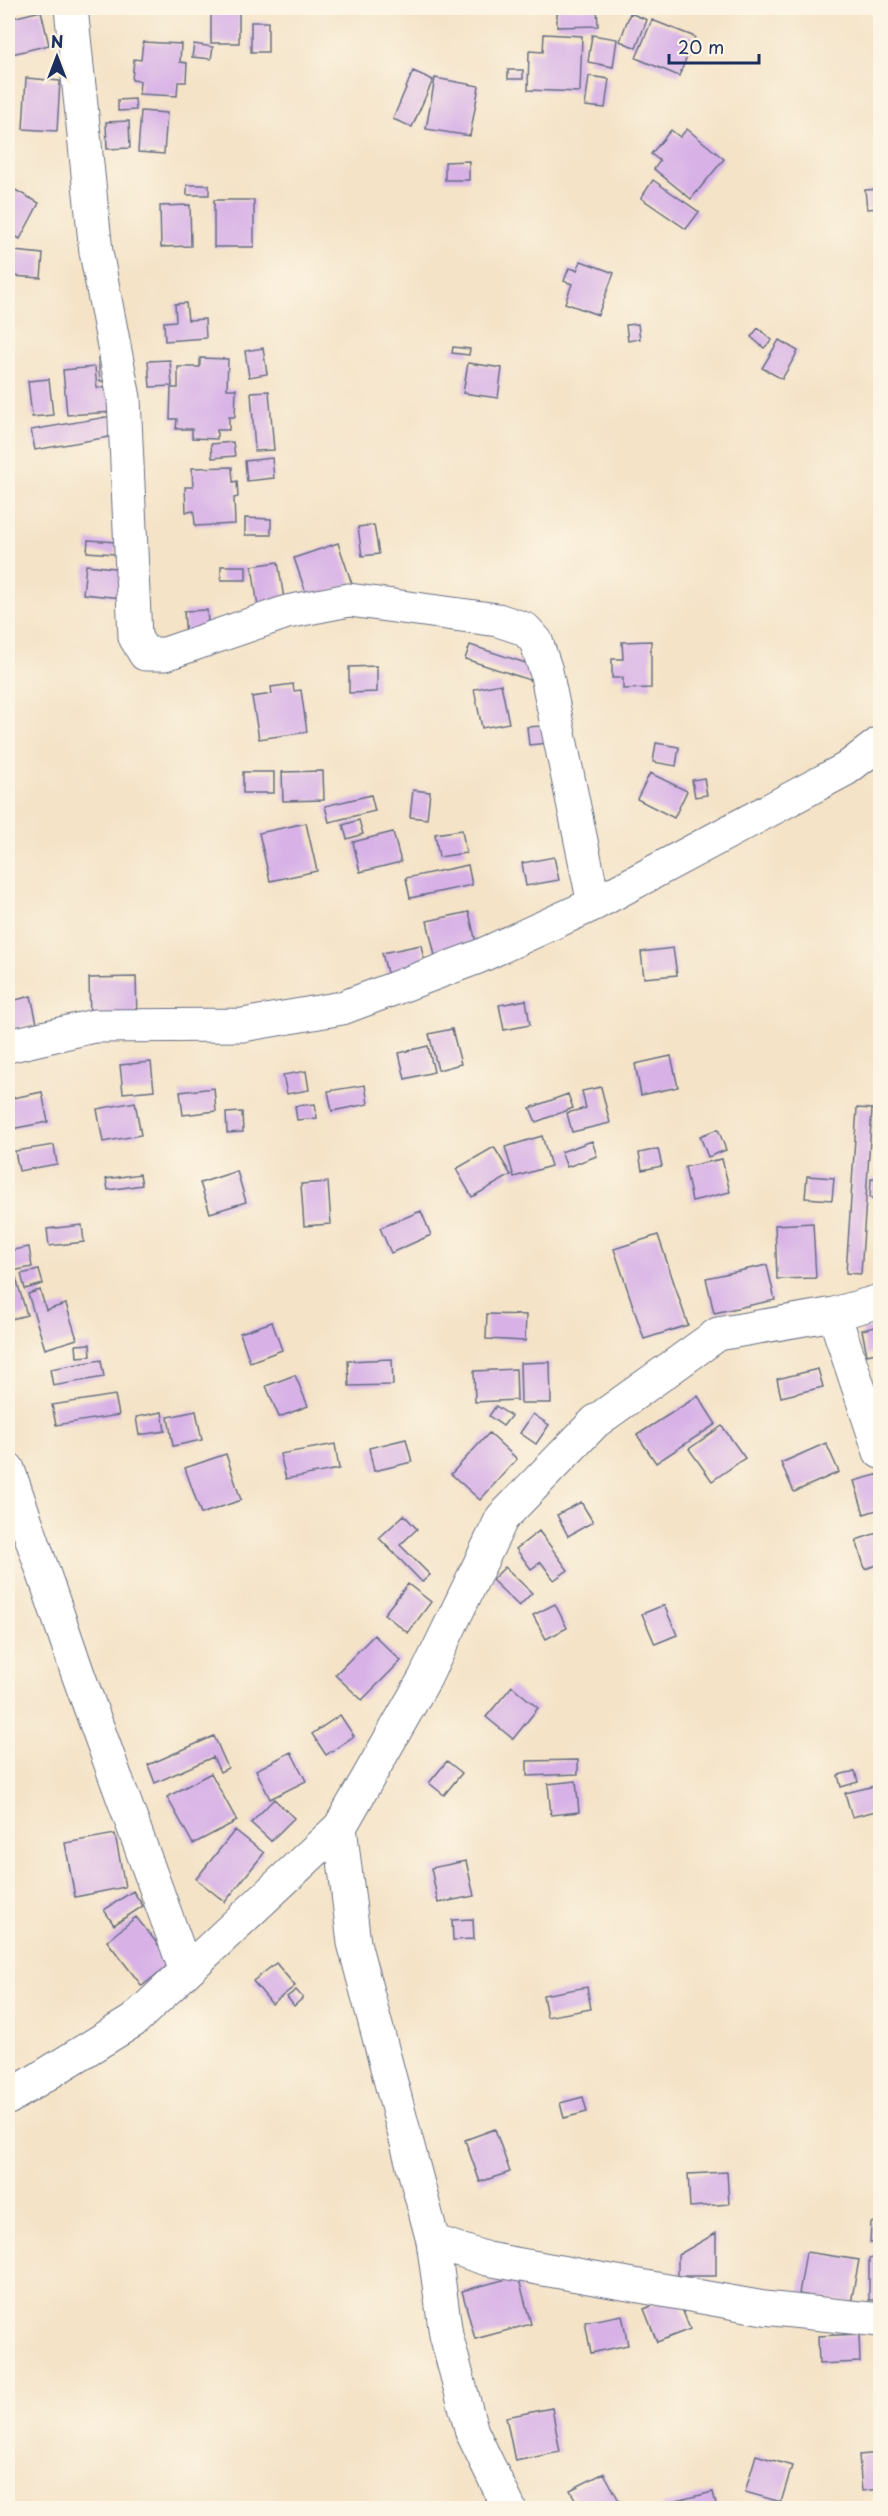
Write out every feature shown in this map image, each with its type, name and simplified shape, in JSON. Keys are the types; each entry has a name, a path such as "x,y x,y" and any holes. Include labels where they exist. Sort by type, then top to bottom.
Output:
{"street":[{"path":"71,8 96,252 124,398 135,637 145,654 165,654 287,612 349,600 498,620 525,629 536,641 546,671 594,904"},
{"path":"8,1046 94,1026 243,1025 342,1008 477,957 594,904 846,769 880,743"},
{"path":"8,2098 133,2021 340,1827 425,1678 502,1518 595,1422 718,1334 834,1314 880,1301"},
{"path":"834,1314 880,1452"},
{"path":"8,1469 186,1971"},
{"path":"340,1827 354,1943 433,2241 446,2335 472,2432 509,2508"},
{"path":"433,2241 487,2259 764,2308 880,2320"}],"building":[{"path":"211,8 239,8 239,43 211,43"},
{"path":"557,8 597,8 598,26 557,27"},
{"path":"41,11 49,45 8,55 8,19"},
{"path":"630,13 647,20 636,48 620,41"},
{"path":"652,20 695,37 679,76 636,58"},
{"path":"251,22 268,22 268,52 251,52"},
{"path":"544,34 582,36 580,92 528,90 529,51 543,52"},
{"path":"592,35 617,39 613,67 588,62"},
{"path":"143,42 181,44 180,62 187,63 186,82 178,82 177,96 139,94 140,81 132,80 134,59 141,60"},
{"path":"194,44 213,47 211,59 192,57"},
{"path":"508,70 523,70 523,79 508,79"},
{"path":"413,71 433,80 412,127 393,119"},
{"path":"589,76 609,79 605,108 585,106"},
{"path":"26,78 60,81 57,131 23,129"},
{"path":"435,78 479,86 470,136 426,129"},
{"path":"135,99 136,110 118,111 118,100"},
{"path":"141,111 167,113 164,154 138,152"},
{"path":"129,121 130,148 107,149 106,122"},
{"path":"687,129 724,159 691,199 654,169 660,161 651,154 671,130 680,137"},
{"path":"469,161 469,180 445,180 445,162"},
{"path":"653,180 699,212 686,229 641,198"},
{"path":"187,185 209,185 209,195 187,195"},
{"path":"8,186 39,203 20,239 8,232"},
{"path":"880,189 880,208 867,209 865,190"},
{"path":"214,200 254,200 254,247 214,247"},
{"path":"190,205 191,246 161,247 160,206"},
{"path":"14,251 43,254 41,278 12,276"},
{"path":"581,261 614,273 598,315 565,303 572,284 564,281 569,268 577,270"},
{"path":"186,303 188,320 205,319 206,338 165,341 164,322 176,321 175,304"},
{"path":"638,324 640,339 628,341 626,325"},
{"path":"758,328 772,340 764,348 751,337"},
{"path":"779,340 798,351 782,379 762,368"},
{"path":"453,347 470,349 469,355 452,353"},
{"path":"263,348 267,374 249,377 245,351"},
{"path":"114,357 116,380 100,381 98,358"},
{"path":"200,358 228,359 227,389 236,389 235,417 229,417 229,430 217,430 217,439 192,438 192,429 176,429 177,419 170,419 171,388 178,388 178,367 200,367"},
{"path":"170,360 172,386 150,387 148,361"},
{"path":"468,363 502,368 498,398 463,393"},
{"path":"95,367 97,388 112,387 114,412 67,415 63,370"},
{"path":"49,379 53,415 32,417 28,381"},
{"path":"269,391 274,450 255,451 251,392"},
{"path":"112,416 115,436 35,450 31,430"},
{"path":"233,442 235,456 212,458 211,444"},
{"path":"272,458 274,478 247,481 245,461"},
{"path":"232,467 233,482 237,481 238,497 234,498 235,524 195,526 194,511 186,512 185,487 193,487 192,468"},
{"path":"245,518 271,519 271,535 245,535"},
{"path":"374,525 379,554 362,556 358,527"},
{"path":"88,540 116,542 115,554 87,552"},
{"path":"338,543 352,584 308,599 294,558"},
{"path":"278,562 286,611 259,614 252,566"},
{"path":"86,565 124,569 121,598 83,594"},
{"path":"221,566 246,566 246,580 221,580"},
{"path":"207,610 209,636 186,638 184,611"},
{"path":"651,641 651,688 623,689 623,678 612,678 612,659 623,659 622,642"},
{"path":"470,645 538,667 533,681 465,659"},
{"path":"377,666 377,692 349,693 349,667"},
{"path":"293,684 294,691 301,690 307,732 259,739 252,697 272,694 271,687"},
{"path":"501,684 509,723 482,728 474,689"},
{"path":"557,725 558,742 529,745 527,727"},
{"path":"656,743 679,747 676,766 653,762"},
{"path":"323,771 324,800 283,801 282,772"},
{"path":"243,772 274,772 274,793 243,793"},
{"path":"650,773 687,791 674,818 637,799"},
{"path":"704,778 707,795 695,797 692,780"},
{"path":"413,790 430,792 427,819 410,817"},
{"path":"371,795 375,811 329,822 325,806"},
{"path":"359,820 363,834 347,839 343,825"},
{"path":"306,823 317,871 270,881 259,833"},
{"path":"462,830 466,853 439,857 435,834"},
{"path":"393,832 401,862 360,872 353,842"},
{"path":"554,857 559,880 526,886 522,863"},
{"path":"468,865 472,885 410,898 406,878"},
{"path":"469,912 478,951 436,960 427,921"},
{"path":"421,945 426,970 388,977 382,953"},
{"path":"673,948 677,975 644,978 641,952"},
{"path":"136,977 137,1019 90,1020 89,978"},
{"path":"31,996 37,1023 8,1030 8,1002"},
{"path":"526,1000 530,1025 504,1030 499,1005"},
{"path":"452,1029 461,1064 438,1070 429,1034"},
{"path":"428,1046 434,1072 405,1079 399,1053"},
{"path":"671,1056 678,1087 641,1095 635,1064"},
{"path":"151,1062 154,1090 123,1093 120,1065"},
{"path":"306,1071 309,1090 287,1094 283,1075"},
{"path":"365,1085 368,1104 332,1111 328,1091"},
{"path":"601,1087 610,1123 572,1132 567,1113 586,1108 582,1091"},
{"path":"214,1088 216,1111 183,1115 180,1092"},
{"path":"42,1092 48,1122 11,1129 8,1099"},
{"path":"568,1094 573,1108 536,1122 530,1108"},
{"path":"135,1102 141,1135 103,1142 97,1109"},
{"path":"315,1104 317,1118 297,1120 295,1106"},
{"path":"857,1108 872,1109 861,1274 846,1273"},
{"path":"242,1112 243,1132 227,1133 226,1113"},
{"path":"718,1129 726,1150 708,1157 700,1136"},
{"path":"542,1136 551,1166 514,1177 505,1147"},
{"path":"592,1141 597,1156 567,1167 561,1152"},
{"path":"54,1145 57,1164 19,1171 15,1151"},
{"path":"494,1147 511,1175 472,1197 456,1169"},
{"path":"658,1149 662,1166 642,1170 639,1153"},
{"path":"722,1159 730,1192 692,1201 685,1167"},
{"path":"237,1171 246,1202 210,1213 200,1183"},
{"path":"140,1174 142,1185 108,1190 106,1179"},
{"path":"807,1176 834,1178 832,1200 805,1198"},
{"path":"871,1178 880,1179 880,1199 870,1198"},
{"path":"328,1182 331,1224 304,1226 301,1184"},
{"path":"421,1211 431,1235 391,1253 380,1228"},
{"path":"813,1223 816,1278 777,1279 775,1225"},
{"path":"82,1225 84,1242 49,1246 47,1229"},
{"path":"658,1235 688,1325 644,1339 614,1249"},
{"path":"29,1247 32,1267 8,1272 8,1251"},
{"path":"767,1265 775,1300 714,1313 706,1278"},
{"path":"39,1270 43,1284 25,1289 21,1274"},
{"path":"16,1278 27,1315 8,1320 8,1281"},
{"path":"40,1290 46,1310 66,1304 77,1339 45,1349 28,1294"},
{"path":"487,1314 526,1315 525,1341 486,1339"},
{"path":"272,1322 282,1350 250,1362 240,1333"},
{"path":"880,1326 880,1352 867,1355 862,1330"},
{"path":"90,1344 91,1356 77,1357 76,1345"},
{"path":"392,1359 393,1385 349,1386 348,1361"},
{"path":"101,1360 104,1377 53,1386 50,1369"},
{"path":"550,1362 551,1403 521,1403 520,1363"},
{"path":"516,1369 517,1400 475,1402 474,1371"},
{"path":"818,1369 823,1387 781,1397 777,1379"},
{"path":"295,1375 308,1406 279,1417 266,1386"},
{"path":"115,1395 119,1415 56,1425 52,1405"},
{"path":"698,1396 716,1424 656,1463 637,1435"},
{"path":"496,1406 511,1416 503,1426 489,1416"},
{"path":"196,1411 202,1440 173,1446 168,1417"},
{"path":"162,1412 165,1431 139,1435 136,1417"},
{"path":"533,1414 549,1425 536,1444 520,1433"},
{"path":"722,1426 745,1458 712,1481 689,1449"},
{"path":"489,1433 517,1459 480,1500 451,1474"},
{"path":"406,1439 412,1462 374,1471 369,1448"},
{"path":"826,1443 839,1472 794,1492 781,1463"},
{"path":"335,1444 339,1469 286,1479 280,1454"},
{"path":"226,1454 241,1500 201,1514 185,1468"},
{"path":"880,1474 880,1509 864,1514 854,1481"},
{"path":"581,1502 593,1522 568,1536 557,1515"},
{"path":"404,1515 417,1529 400,1545 430,1575 422,1582 379,1538"},
{"path":"539,1531 568,1570 554,1580 541,1562 531,1569 516,1549"},
{"path":"880,1532 880,1564 865,1569 856,1540"},
{"path":"505,1567 532,1593 519,1606 492,1580"},
{"path":"408,1584 431,1602 408,1633 384,1614"},
{"path":"555,1604 567,1628 546,1639 533,1615"},
{"path":"664,1605 677,1635 655,1644 642,1614"},
{"path":"374,1635 401,1661 362,1700 335,1675"},
{"path":"512,1686 538,1708 513,1739 486,1717"},
{"path":"340,1715 354,1736 326,1755 312,1734"},
{"path":"214,1736 228,1768 220,1772 213,1757 155,1783 148,1765"},
{"path":"291,1752 306,1781 270,1799 256,1770"},
{"path":"578,1760 578,1774 527,1776 527,1761"},
{"path":"447,1761 462,1773 444,1795 429,1783"},
{"path":"855,1771 858,1782 841,1787 838,1775"},
{"path":"211,1773 237,1821 193,1844 167,1797"},
{"path":"576,1781 579,1812 551,1815 548,1784"},
{"path":"879,1785 880,1810 852,1817 845,1793"},
{"path":"274,1799 294,1818 271,1841 251,1823"},
{"path":"235,1830 264,1853 225,1902 196,1879"},
{"path":"115,1834 125,1887 75,1897 65,1843"},
{"path":"466,1861 474,1896 438,1903 431,1868"},
{"path":"133,1891 143,1906 114,1925 104,1910"},
{"path":"136,1917 172,1962 142,1986 107,1941"},
{"path":"473,1919 474,1939 453,1940 452,1920"},
{"path":"276,1963 295,1986 272,2004 253,1981"},
{"path":"587,1987 591,2009 547,2017 543,1995"},
{"path":"296,1990 303,1998 294,2006 287,1997"},
{"path":"583,2097 587,2112 564,2118 560,2103"},
{"path":"495,2129 510,2172 480,2182 465,2140"},
{"path":"727,2172 729,2204 690,2207 688,2174"},
{"path":"880,2220 880,2243 870,2243 871,2223"},
{"path":"716,2233 716,2276 678,2276 678,2255"},
{"path":"806,2252 859,2260 851,2303 799,2294"},
{"path":"880,2256 880,2300 869,2300 869,2259"},
{"path":"518,2276 531,2324 475,2339 462,2291"},
{"path":"677,2296 690,2329 657,2342 644,2309"},
{"path":"622,2315 628,2345 591,2353 585,2322"},
{"path":"859,2334 860,2362 819,2364 818,2336"},
{"path":"552,2408 560,2452 515,2461 506,2417"},
{"path":"880,2453 880,2489 862,2491 859,2455"},
{"path":"756,2455 792,2466 781,2502 745,2492"},
{"path":"604,2473 623,2508 580,2508 570,2490"},
{"path":"713,2492 717,2508 664,2508 663,2504"}]}
